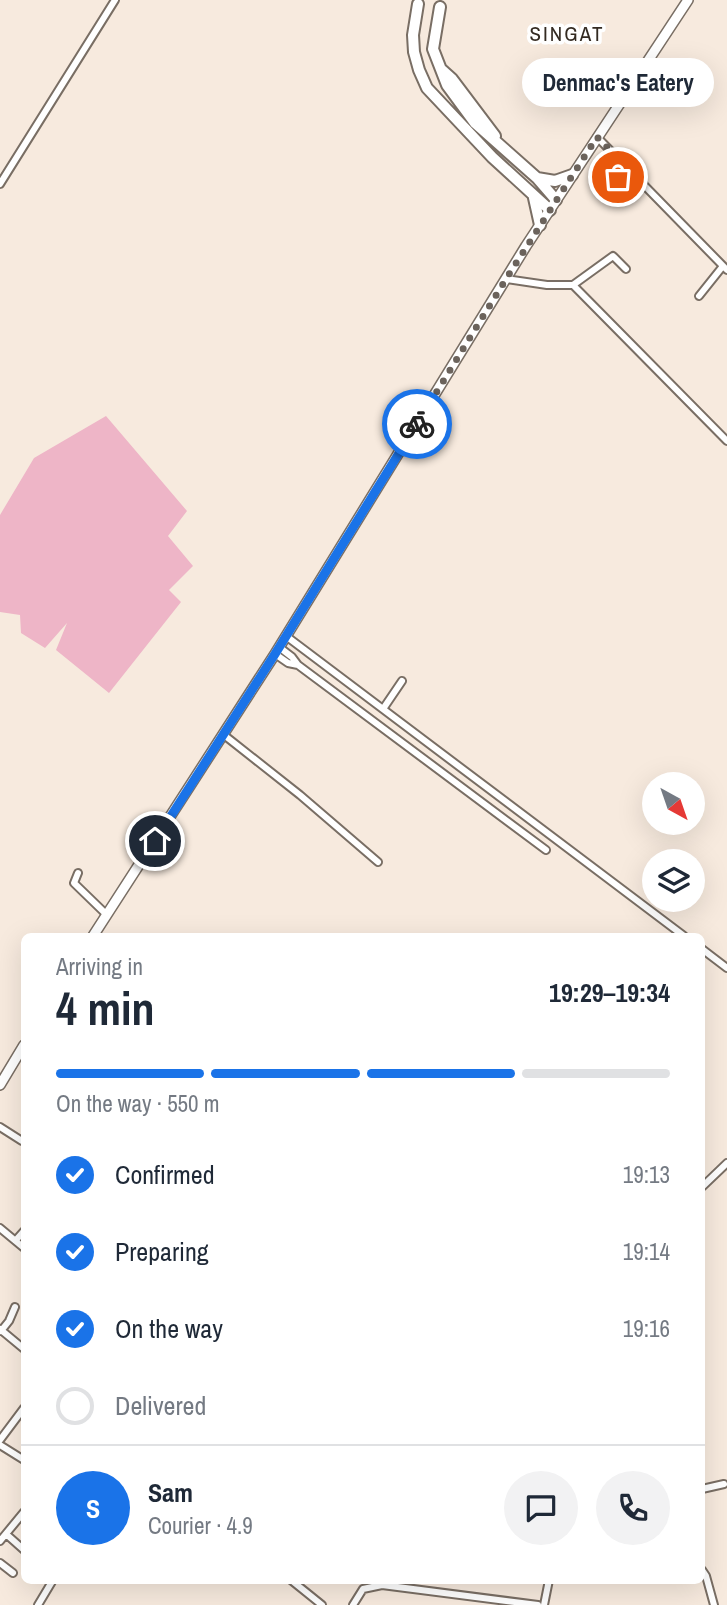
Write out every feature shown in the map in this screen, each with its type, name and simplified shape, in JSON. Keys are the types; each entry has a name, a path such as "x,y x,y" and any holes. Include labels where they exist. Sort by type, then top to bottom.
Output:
{"highway":[{"path":"418,4 413,35 414,52 427,88 492,157 532,192 553,205"},
{"path":"440,7 433,49 447,85 475,123 537,178 553,205"},
{"path":"537,178 555,181 572,175"},
{"path":"532,192 538,207 540,225"}],"main road":[{"path":"95,933 277,651 540,225 688,0"},
{"path":"0,1085 21,1050"}],"street":[{"path":"0,184 115,0"},
{"path":"597,137 725,268 699,296"},
{"path":"606,196 626,167"},
{"path":"506,279 547,285 573,285 614,256 626,270"},
{"path":"573,285 727,441"},
{"path":"286,636 680,933"},
{"path":"277,651 288,663 298,665 546,850"},
{"path":"383,709 402,681"},
{"path":"224,735 378,862"},
{"path":"78,873 74,883 107,915"},
{"path":"705,951 727,968"},
{"path":"0,1127 21,1140"},
{"path":"705,1184 727,1163"},
{"path":"0,1228 21,1245"},
{"path":"16,1241 21,1235"},
{"path":"15,1307 9,1321 1,1330 21,1347"},
{"path":"21,1412 0,1443 21,1458"},
{"path":"705,1488 724,1483"},
{"path":"0,1541 21,1515"},
{"path":"6,1534 21,1547"},
{"path":"0,1563 13,1573"},
{"path":"705,1574 714,1605"},
{"path":"38,1605 51,1584"},
{"path":"295,1584 322,1605"},
{"path":"353,1605 368,1586 403,1584 538,1605"},
{"path":"544,1605 548,1584"}],"shaded area":[{"path":"106,416 187,511 168,536 193,566 169,590 181,602 109,693 56,650 67,623 45,648 21,633 20,615 0,612 0,515 34,458"}],"waterway":[{"path":"0,177 28,134"}],"way so far":[{"path":"417,424 597,137 626,167 618,177"}],"place":[{"name":"Denmac's Eatery","path":"618,177"}],"district":[{"name":"SINGAT","path":"567,33"}],"route":[{"path":"155,841 275,654 417,424"}]}
